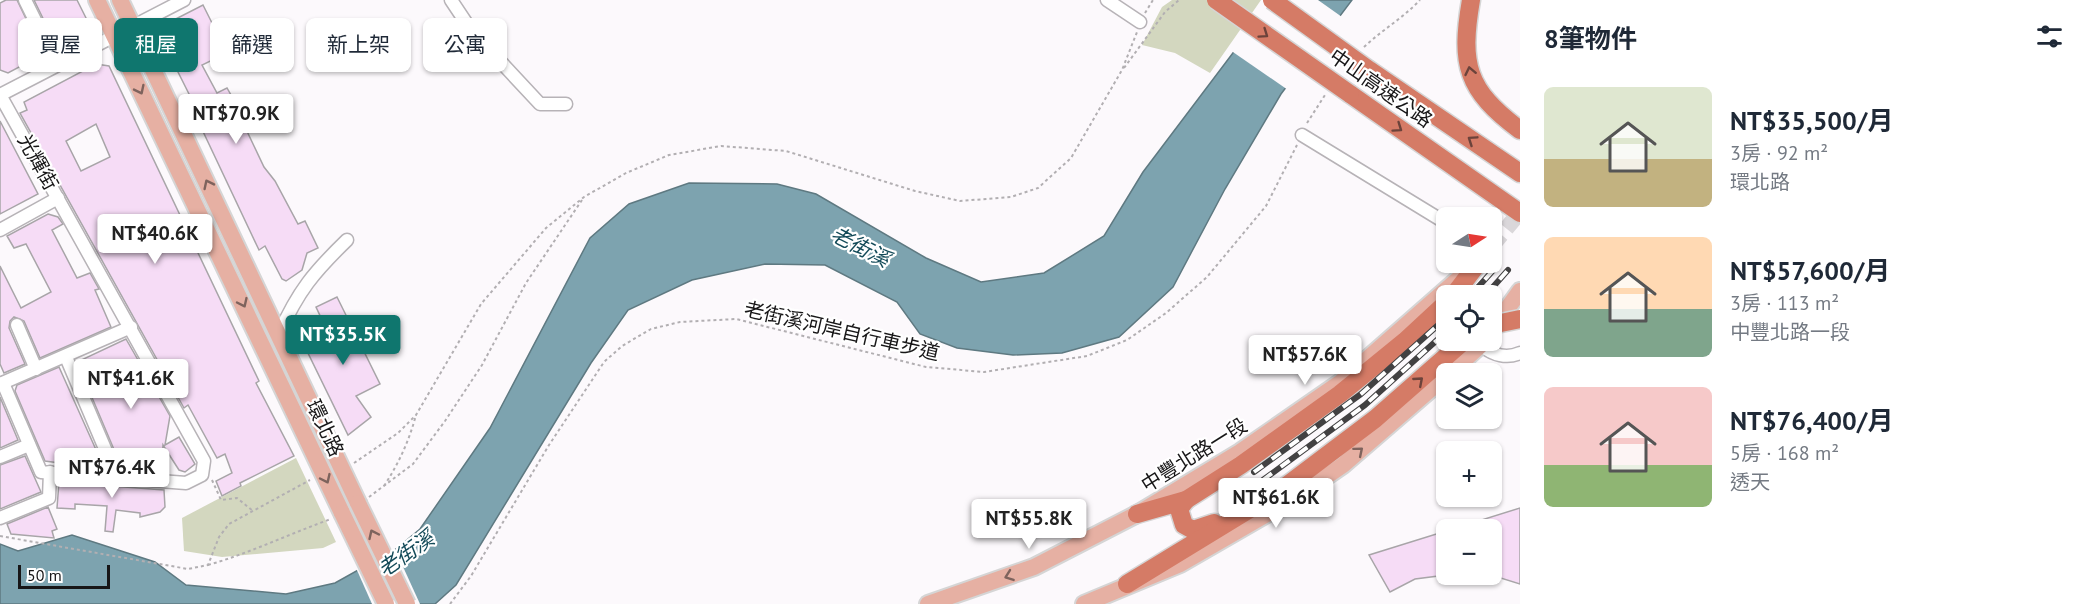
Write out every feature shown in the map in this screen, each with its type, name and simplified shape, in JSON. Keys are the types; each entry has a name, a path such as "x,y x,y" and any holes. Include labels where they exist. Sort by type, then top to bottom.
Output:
{"highway":[{"name":"中山高速公路","path":"1216,0 1520,213"},
{"name":"中山高速公路","path":"1272,0 1369,70 1520,173"},
{"path":"1471,0 1465,35 1473,81 1489,105 1520,129"},
{"path":"1281,490 1206,527 1193,530 1184,525 1180,516 1179,509 1186,500 1340,394 1436,312"},
{"path":"1502,323 1520,319"},
{"path":"1127,584 1281,490 1466,351"},
{"path":"1137,514 1186,500"}],"main road":[{"name":"環北路","path":"97,0 114,37"},
{"name":"環北路","path":"120,0 129,18"},
{"name":"環北路","path":"131,72 323,472 340,515 386,604"},
{"name":"環北路","path":"154,72 343,469 362,502 406,604"},
{"name":"中豐北路一段","path":"928,604 1034,567 1137,514 1240,452 1341,382 1465,273"},
{"path":"1502,316 1520,291"},
{"path":"1459,363 1470,351"},
{"path":"1084,604 1127,584 1180,564 1298,496 1343,465 1436,385"}],"street":[{"path":"25,0 34,18"},
{"path":"150,18 184,0"},
{"path":"451,0 471,30 540,104 566,104"},
{"path":"1107,0 1140,22"},
{"path":"102,43 114,37"},
{"path":"1,92 42,72"},
{"name":"光輝街","path":"1,92 204,461"},
{"path":"1302,135 1436,217"},
{"path":"0,230 58,198"},
{"path":"279,334 294,300 310,278 347,240"},
{"path":"17,325 36,369"},
{"path":"131,327 66,357 1,383 40,472 186,483 202,475 204,461"},
{"path":"1491,351 1497,355 1514,356 1520,353"},
{"path":"66,357 117,477"},
{"path":"0,457 29,445"},
{"path":"0,518 49,498 50,472"}],"path":[{"path":"1122,70 1140,22 1153,0"},
{"path":"343,469 398,433 416,414 481,304 546,228 584,197 626,173 669,154 721,146 786,151 915,191 960,201 1011,196 1038,188 1071,158 1122,70 1165,12 1179,0"},
{"path":"1359,52 1376,36 1402,18 1420,0"},
{"name":"老街溪河岸自行車步道","path":"450,604 471,576 549,445 604,362 622,346 651,329 680,322 736,319 926,367 984,372 1087,356 1127,340 1166,312 1207,277 1266,206 1311,114 1330,87"},
{"path":"362,502 413,464 445,421 482,365 526,283 584,197"},
{"path":"382,488 397,466 410,438 416,414"},
{"path":"204,461 221,500 237,498 253,511"},
{"path":"208,566 219,537 229,524 323,472"},
{"path":"0,536 188,569 208,566 246,554 276,538 340,515"}],"green space":[{"path":"1172,0 1261,0 1210,73 1175,53 1142,45 1162,7"},
{"path":"296,458 336,542 323,548 222,557 184,551 182,518"}],"water":[{"name":"老街溪","path":"1273,0 1352,0 1281,94 1225,189 1173,287 1119,337 1062,353 1013,355 957,348 920,334 897,302 825,265 765,264 692,280 628,310 591,363 456,585 435,604 0,604 0,544 18,551 72,535 155,562 186,585 286,594 335,583 396,549 420,529 490,428 590,238 629,204 689,183 777,184 816,194 926,258 981,282 1044,273 1104,236 1143,172"}],"pier":[{"path":"1269,0 1318,0 1342,17 1288,90 1230,50"},
{"path":"394,547 420,604 372,604 356,568"}],"building":[{"path":"6,0 17,0 26,18 18,18 18,68 8,73 0,70 0,3"},
{"path":"34,0 77,0 86,18 43,18"},
{"path":"203,5 210,19 210,61 202,65 217,93 227,88 248,125 245,127 264,167 275,181 298,224 305,221 318,248 307,253 302,270 286,281 282,279 265,246 259,250 191,106 194,104 178,72 198,72 198,18 178,18"},
{"path":"102,65 109,66 259,381 256,383 294,456 240,483 241,486 222,496 216,481 232,473 225,454 217,458 188,405 184,408 20,113 27,110 24,102 81,72 102,72","holes":["96,124 110,157 81,171 66,141"]},
{"path":"0,121 38,194 0,214"},
{"path":"48,214 58,217 63,224 52,230 77,278 90,273 99,289 95,290 111,327 40,358 24,321 14,317 10,321 9,328 25,364 4,373 0,364 0,266 21,308 51,292 26,244 14,248 7,236"},
{"path":"337,297 380,384 356,396 371,417 348,435 307,351 331,339 316,307"},
{"path":"126,339 170,416 165,445 179,437 195,464 185,472 179,470 163,445 162,473 124,470 122,459 118,459 77,362"},
{"path":"59,367 101,461 97,468 45,461 15,391 17,385"},
{"path":"0,397 18,440 0,448"},
{"path":"25,456 41,492 0,509 0,465"},
{"path":"59,482 164,490 165,507 160,512 140,517 140,513 116,510 113,532 105,531 107,506 75,504 75,509 57,508"},
{"path":"48,507 57,529 52,531 54,538 11,534 7,524"},
{"path":"1520,508 1520,584 1502,578 1502,519 1485,519"},
{"path":"1436,534 1436,576 1415,579 1390,592 1369,555"}],"tunnel":[{"path":"1502,234 1520,212"}],"railway":[{"path":"1495,285 1508,270"},
{"path":"1480,285 1491,273"},
{"path":"1254,472 1361,394 1436,327"},
{"path":"1263,480 1365,405 1436,341"}]}
